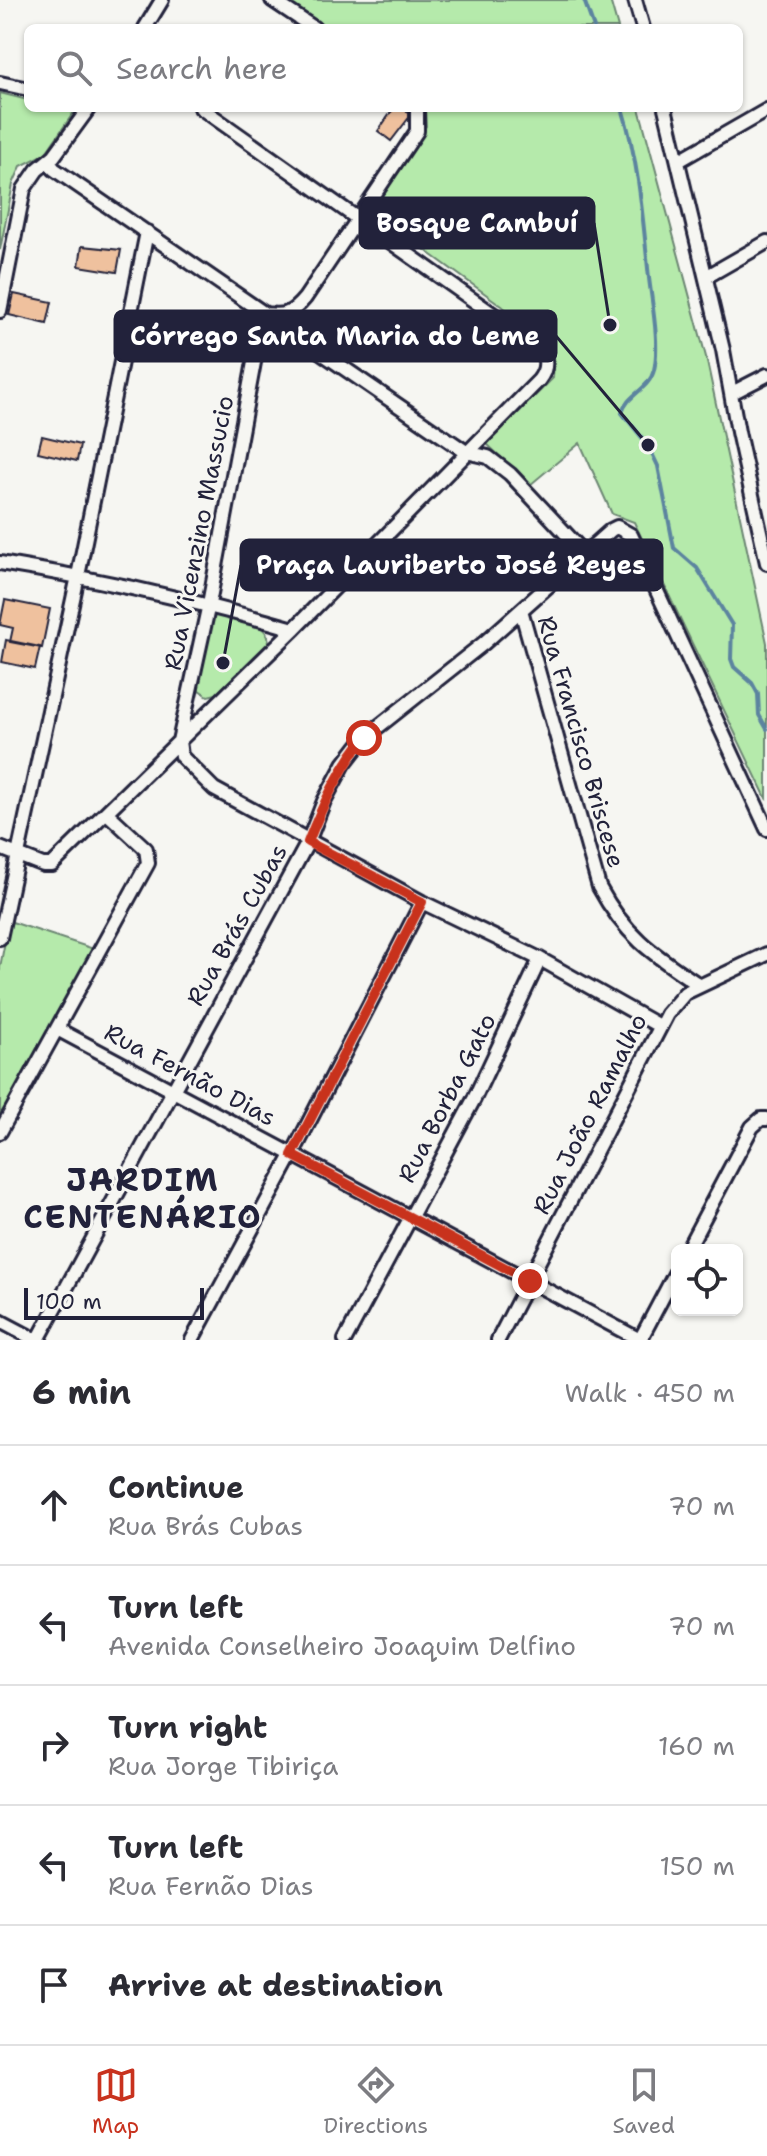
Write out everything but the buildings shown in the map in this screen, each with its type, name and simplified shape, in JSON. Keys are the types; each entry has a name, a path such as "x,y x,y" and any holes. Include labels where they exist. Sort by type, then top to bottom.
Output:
{"street":[{"path":"147,24 162,0"},
{"path":"272,0 308,24"},
{"path":"635,0 642,24"},
{"path":"0,83 24,88"},
{"path":"680,160 767,110"},
{"path":"0,311 24,189 37,170 49,162 86,112"},
{"path":"0,848 43,865 52,865 388,535 543,374 545,357 538,346 207,112"},
{"path":"263,314 284,316 299,306 417,131 418,112"},
{"path":"666,112 762,512 767,563"},
{"path":"49,162 54,169 466,452 488,457 510,474 585,554"},
{"path":"0,938 78,576 147,232"},
{"path":"706,277 767,242"},
{"name":"Rua Vicenzino Massucio","path":"179,741 209,604 263,314"},
{"path":"732,393 767,375"},
{"name":"Rua Brás Cubas","path":"37,1340 308,842 324,801 344,764 364,738 484,643 611,530 617,527 631,535 767,829"},
{"path":"0,563 209,604 294,629"},
{"name":"Rua Francisco Briscese","path":"521,610 599,887 620,923 638,942 699,985"},
{"path":"179,741 181,756 214,789 422,902 540,959 659,1026"},
{"path":"0,1132 149,859 146,849 107,813"},
{"path":"192,1340 292,1155 422,902"},
{"name":"Rua João Ramalho","path":"498,1340 659,1026 685,993 767,954"},
{"name":"Rua Borba Gato","path":"345,1340 474,1099 540,959"},
{"name":"Rua Fernão Dias","path":"57,1029 640,1340"},
{"path":"690,1244 752,1127 764,1119"},
{"path":"640,1340 671,1281"},
{"path":"0,1321 37,1340"}],"green space":[{"path":"283,0 610,0 617,24 316,24"},
{"path":"0,93 24,99 24,112 74,112 45,154 21,166 13,184 0,250"},
{"path":"425,112 640,112 706,357 767,643 767,800 634,522 612,514 580,443 530,485 487,444 553,378 554,354 502,306 373,212 426,126"},
{"path":"217,611 257,624 269,642 216,694 208,696 196,684 211,614"},
{"path":"9,921 97,950 0,1118 0,967"}],"waterway":[{"path":"584,0 593,24"},
{"path":"623,112 640,192 656,348 651,377 628,401 622,413 648,445 658,466 674,548 697,568 732,625 731,659 734,667 752,683 758,694 759,715 767,729"}],"place":[{"name":"Bosque Cambuí","path":"610,325"},
{"name":"Córrego Santa Maria do Leme","path":"648,445"},
{"name":"Praça Lauriberto José Reyes","path":"223,663"}],"district":[{"name":"JARDIM CENTENÁRIO","path":"143,1198"}],"route":[{"path":"364,738 344,764 324,801 308,842 422,902 292,1155 530,1281"}]}
